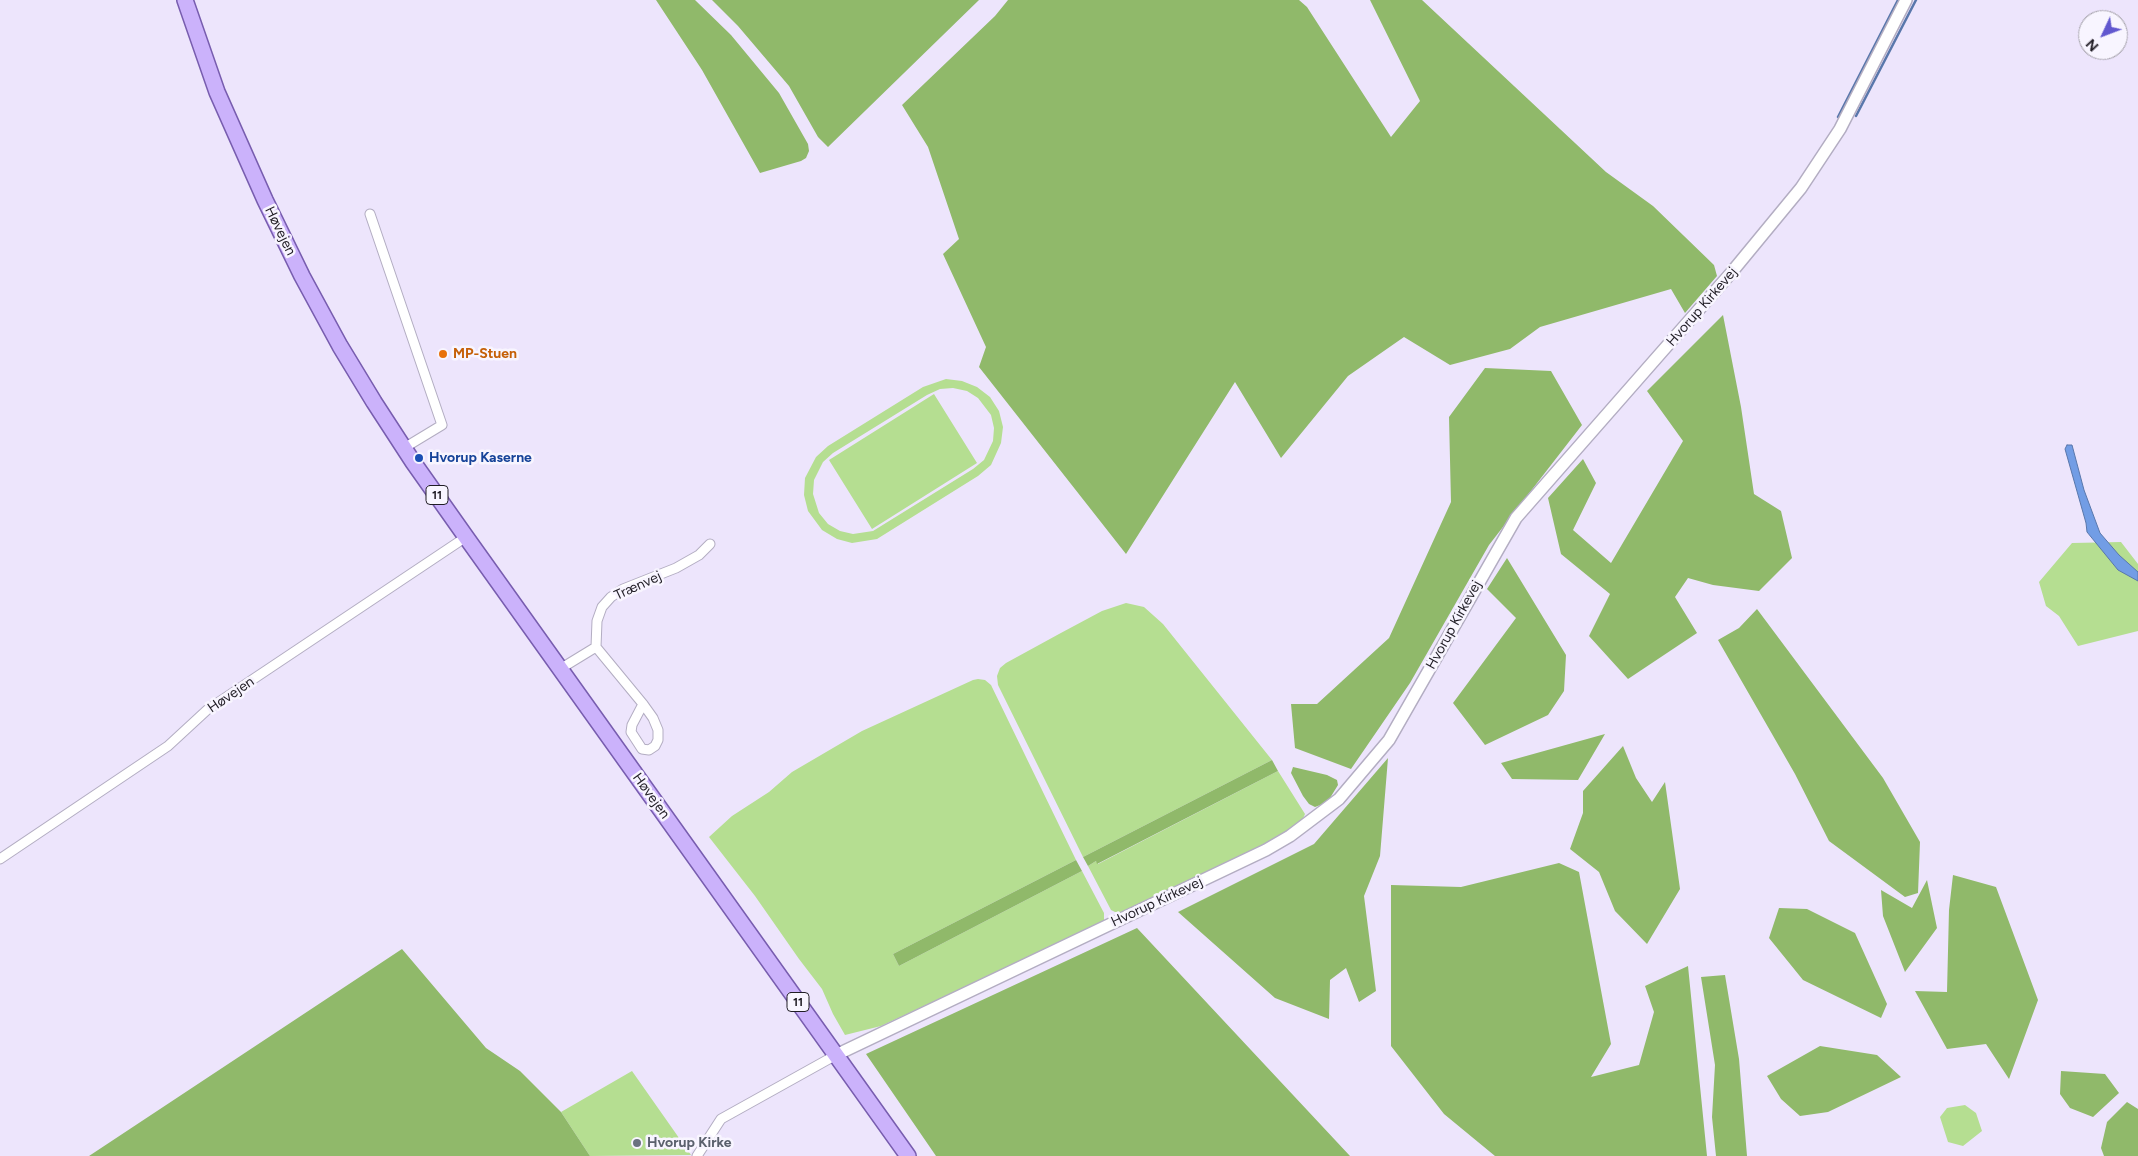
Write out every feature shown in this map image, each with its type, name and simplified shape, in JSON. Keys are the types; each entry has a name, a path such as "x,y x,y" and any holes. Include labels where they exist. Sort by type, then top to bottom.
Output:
{"main road":[{"name":"Høvejen","path":"185,0 217,92 265,200 340,346 404,448 466,537 908,1156"}],"street":[{"name":"Hvorup Kirkevej","path":"836,1055 1266,850 1296,831 1338,799 1389,740 1516,518 1732,273 1801,188 1840,129 1906,0"},
{"path":"370,214 442,425 404,448"},
{"name":"Høvejen","path":"0,859 168,746 207,710 466,537"},
{"name":"Trænvej","path":"596,647 597,620 602,607 611,597 623,589 676,568 699,555 710,544"},
{"path":"560,669 596,647 644,704 658,730 658,740 655,746 649,750 642,749 631,732 632,725 644,704"},
{"path":"697,1156 721,1119 836,1055"}],"green space":[{"path":"656,0 695,0 731,35 779,93 808,144 809,151 806,158 760,173 702,70"},
{"path":"712,0 979,0 828,147 818,137 789,86 738,26"},
{"path":"1008,0 1299,0 1307,7 1391,137 1420,101 1370,0 1422,0 1606,172 1653,206 1714,265 1717,276 1685,313 1671,289 1540,327 1510,349 1450,365 1404,337 1348,376 1281,458 1235,382 1126,554 979,367 986,347 943,254 959,239 928,147 902,105 995,16"},
{"path":"1723,315 1741,407 1754,494 1781,511 1792,558 1759,591 1713,585 1688,578 1675,597 1697,633 1628,679 1589,636 1610,594 1561,554 1548,498 1583,459 1596,483 1573,530 1611,563 1683,441 1647,391"},
{"path":"1485,368 1551,371 1582,425 1489,545 1410,683 1351,769 1295,748 1291,704 1317,704 1389,638 1451,502 1449,417"},
{"path":"946,379 962,381 977,387 990,397 999,411 1003,427 1001,443 991,465 978,476 877,539 852,543 837,539 822,530 808,511 804,495 805,478 816,457 828,446 923,387","holes":["953,388 967,391 978,398 991,415 994,428 993,441 984,460 973,469 873,531 853,534 840,531 828,524 819,513 813,494 814,480 823,462 833,453 927,395 940,389"]},
{"path":"934,394 977,463 872,529 829,460"},
{"path":"2121,542 2138,564 2138,631 2078,646 2059,616 2046,606 2039,582 2072,543"},
{"path":"1507,558 1566,655 1564,691 1548,715 1485,745 1453,703 1516,618 1487,589"},
{"path":"1126,603 1144,607 1163,624 1272,760 1083,857 998,685 997,676 1000,668 1006,663 1102,611"},
{"path":"1757,609 1883,778 1920,842 1918,893 1905,897 1829,841 1795,774 1718,640 1739,628"},
{"path":"978,679 985,680 991,685 1076,860 893,954 899,966 1082,871 1104,913 1104,920 1101,924 881,1026 845,1035 822,989 755,896 709,837 732,816 769,792 792,772 862,731"},
{"path":"1605,734 1578,780 1512,779 1501,763"},
{"path":"1623,746 1636,778 1652,802 1665,782 1680,889 1647,944 1615,911 1599,872 1570,849 1583,813 1583,791"},
{"path":"1388,758 1380,856 1364,896 1376,991 1359,1002 1346,968 1330,980 1329,1019 1275,998 1178,912 1314,844"},
{"path":"1272,760 1278,771 1097,864 1096,861 1088,866 1083,857"},
{"path":"1293,767 1327,775 1337,780 1338,785 1330,798 1323,804 1315,807 1309,804 1303,796 1291,773"},
{"path":"1278,771 1305,814 1301,823 1272,840 1125,912 1111,910 1088,866 1096,861 1098,864"},
{"path":"1076,860 1082,871 899,966 893,954"},
{"path":"1559,863 1579,872 1611,1044 1591,1077 1639,1065 1654,1012 1645,986 1688,966 1707,1156 1495,1156 1444,1114 1391,1046 1391,885 1461,887"},
{"path":"1953,875 1996,887 2038,1000 2009,1079 1986,1044 1947,1049 1915,991 1947,992 1949,910"},
{"path":"1927,880 1937,928 1905,972 1883,916 1881,890 1912,908"},
{"path":"1779,908 1807,909 1855,933 1887,1004 1881,1018 1803,980 1769,938"},
{"path":"1137,928 1350,1156 936,1156 866,1054"},
{"path":"402,949 486,1048 520,1071 561,1112 590,1156 89,1156"},
{"path":"1725,975 1739,1059 1747,1156 1716,1156 1712,1117 1715,1065 1701,977"},
{"path":"1820,1046 1877,1055 1901,1077 1828,1112 1800,1116 1781,1099 1767,1076"},
{"path":"632,1071 691,1155 590,1156 561,1112"},
{"path":"2061,1071 2105,1074 2119,1093 2093,1117 2070,1108 2060,1094"},
{"path":"2127,1102 2138,1109 2138,1156 2104,1156 2101,1148 2107,1122"},
{"path":"1965,1105 1976,1113 1982,1131 1963,1146 1948,1142 1940,1117 1947,1108"}],"water":[{"path":"2067,445 2072,445 2084,490 2100,533 2119,555 2138,572 2138,581 2118,570 2087,532 2065,449"}],"waterway":[{"path":"1838,117 1898,0"},
{"path":"1856,116 1916,0"}],"place":[{"name":"MP-Stuen","path":"443,354"},
{"name":"Hvorup Kaserne","path":"419,458"},
{"name":"Hvorup Kirke","path":"637,1143"}]}
